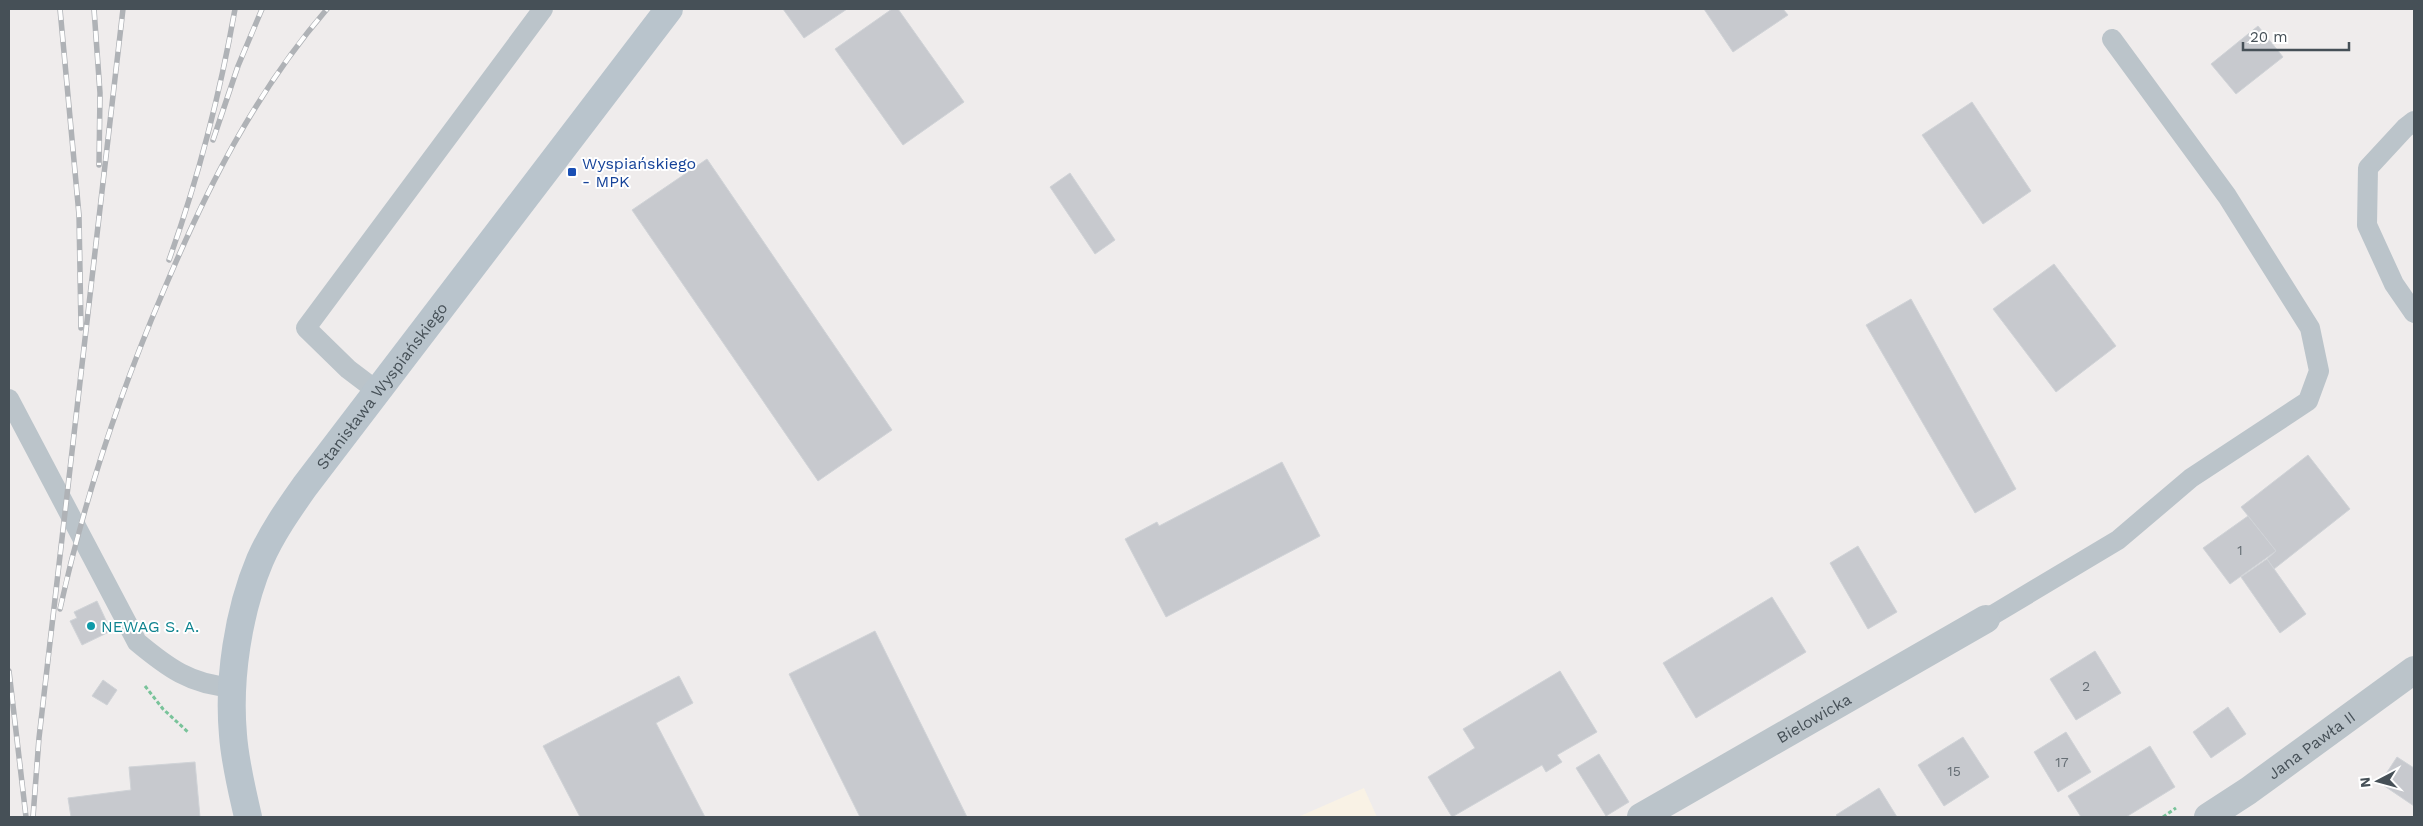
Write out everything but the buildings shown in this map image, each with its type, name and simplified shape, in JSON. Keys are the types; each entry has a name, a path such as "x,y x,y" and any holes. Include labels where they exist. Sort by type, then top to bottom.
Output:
{"street":[{"name":"Stanisława Wyspiańskiego","path":"248,817 233,736 232,687 236,648 260,561 285,514 669,9"},
{"name":"Bielowicka","path":"1641,817 1986,619"},
{"name":"Jana Pawła II","path":"2208,817 2248,791 2414,670"}],"lane":[{"path":"377,391 348,369 306,328 543,9"},
{"path":"1986,619 2118,540 2191,478 2308,401 2319,370 2310,328 2300,311 2228,196 2112,39"},
{"path":"2414,121 2405,128 2368,168 2367,225 2394,284 2414,313"},
{"path":"9,398 137,642 166,666 192,679 211,686 232,687"}],"shaded area":[{"path":"1364,788 1377,817 1298,817"}],"railway":[{"path":"60,9 79,215 81,328"},
{"path":"94,9 100,93 99,165"},
{"path":"33,817 39,738 123,9"},
{"path":"169,260 207,136 235,9"},
{"path":"213,140 238,66 262,9"},
{"path":"60,609 80,528 117,409 179,254 215,180 254,109 301,41 327,9"},
{"path":"9,671 26,817"}],"place":[{"name":"Wyspiańskiego - MPK","path":"572,172"},
{"name":"NEWAG S. A.","path":"91,626"}]}
